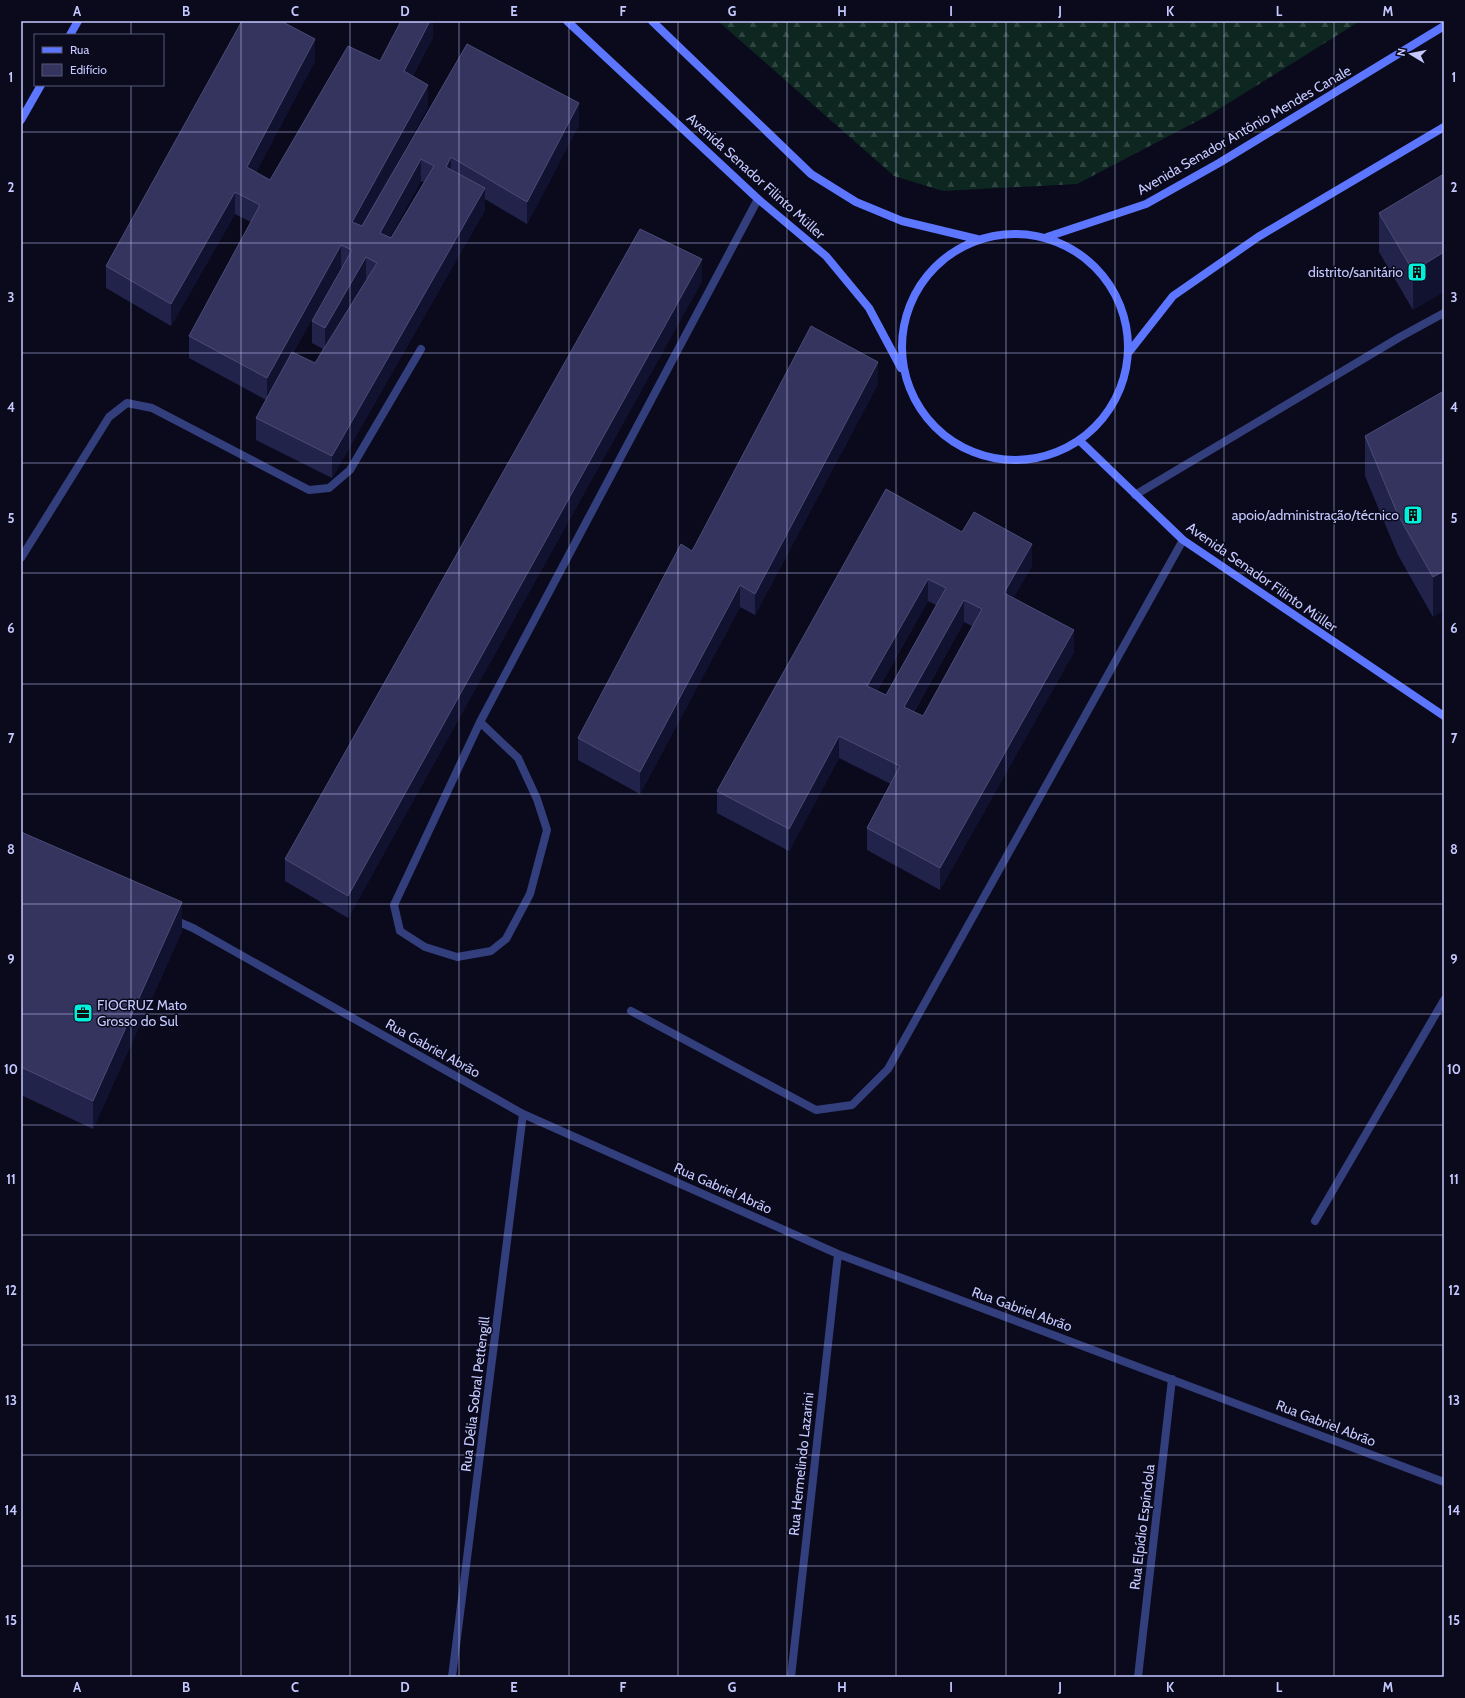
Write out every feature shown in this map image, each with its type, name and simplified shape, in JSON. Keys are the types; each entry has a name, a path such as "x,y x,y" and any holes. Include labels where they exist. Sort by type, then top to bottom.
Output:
{"main road":[{"path":"71,34 78,21"},
{"name":"Avenida Senador Filinto Müller","path":"567,21 758,199 826,256 869,308 903,370"},
{"path":"652,21 811,174 856,202 902,221 977,240"},
{"name":"Avenida Senador Antônio Mendes Canale","path":"1047,237 1146,204 1218,163 1444,26"},
{"path":"21,120 40,86"},
{"path":"1129,352 1173,296 1258,238 1444,127"},
{"path":"1012,233 1047,237 1081,254 1107,281 1124,314 1129,352 1122,386 1106,417 1080,441 1047,457 1009,462 972,454 941,435 916,406 903,370 901,338 909,306 925,277 948,254 977,240 1012,233"},
{"name":"Avenida Senador Filinto Müller","path":"1080,441 1183,540 1444,716"}],"street":[{"path":"480,722 518,758 537,799 547,830 530,894 506,938 491,951 457,957 425,947 400,931 394,905 480,722 758,199"},
{"path":"1135,495 1393,341 1444,313"},
{"path":"21,558 109,417 127,403 152,408 309,490 329,488 350,470 422,349"},
{"path":"631,1011 816,1110 852,1105 888,1069 1183,540"},
{"name":"Rua Gabriel Abrão","path":"164,916 193,928 523,1114 838,1254 1444,1482"},
{"path":"1315,1221 1444,1000"},
{"name":"Rua Délia Sobral Pettengill","path":"452,1677 523,1114"},
{"name":"Rua Hermelindo Lazarini","path":"791,1677 838,1254"},
{"name":"Rua Elpídio Espíndola","path":"1138,1677 1172,1379"}],"green space":[{"path":"718,21 1360,21 1211,114 1077,184 943,191 894,176"}],"building":[{"path":"242,21 281,21 315,39 247,167 270,180 348,46 380,61 401,21 430,21 404,71 428,85 352,222 362,226 467,44 579,103 527,202 451,157 446,167 485,188 332,456 256,418 292,352 315,363 377,263 366,257 325,328 312,321 352,250 341,245 267,378 189,336 260,205 235,192 171,304 106,266","holes":["421,159 434,166 391,238 380,233"]},
{"path":"1444,174 1444,252 1413,271 1379,213"},
{"path":"640,229 702,259 348,896 285,859"},
{"path":"811,326 878,362 755,594 740,585 640,772 578,738 681,544 692,551"},
{"name":"apoio/administração/técnico","path":"1444,391 1444,571 1433,577 1398,515 1365,436"},
{"path":"886,489 962,532 974,512 1032,544 1004,593 1074,630 940,868 867,828 900,766 839,736 789,829 717,791","holes":["928,579 946,588 886,695 867,686","964,600 982,609 923,716 904,707"]},
{"name":"FIOCRUZ Mato Grosso do Sul","path":"21,832 182,902 93,1101 21,1067"}],"place":[{"name":"distrito/sanitário","path":"1417,272"},
{"name":"apoio/administração/técnico","path":"1413,515"},
{"name":"FIOCRUZ Mato Grosso do Sul","path":"83,1013"}]}
